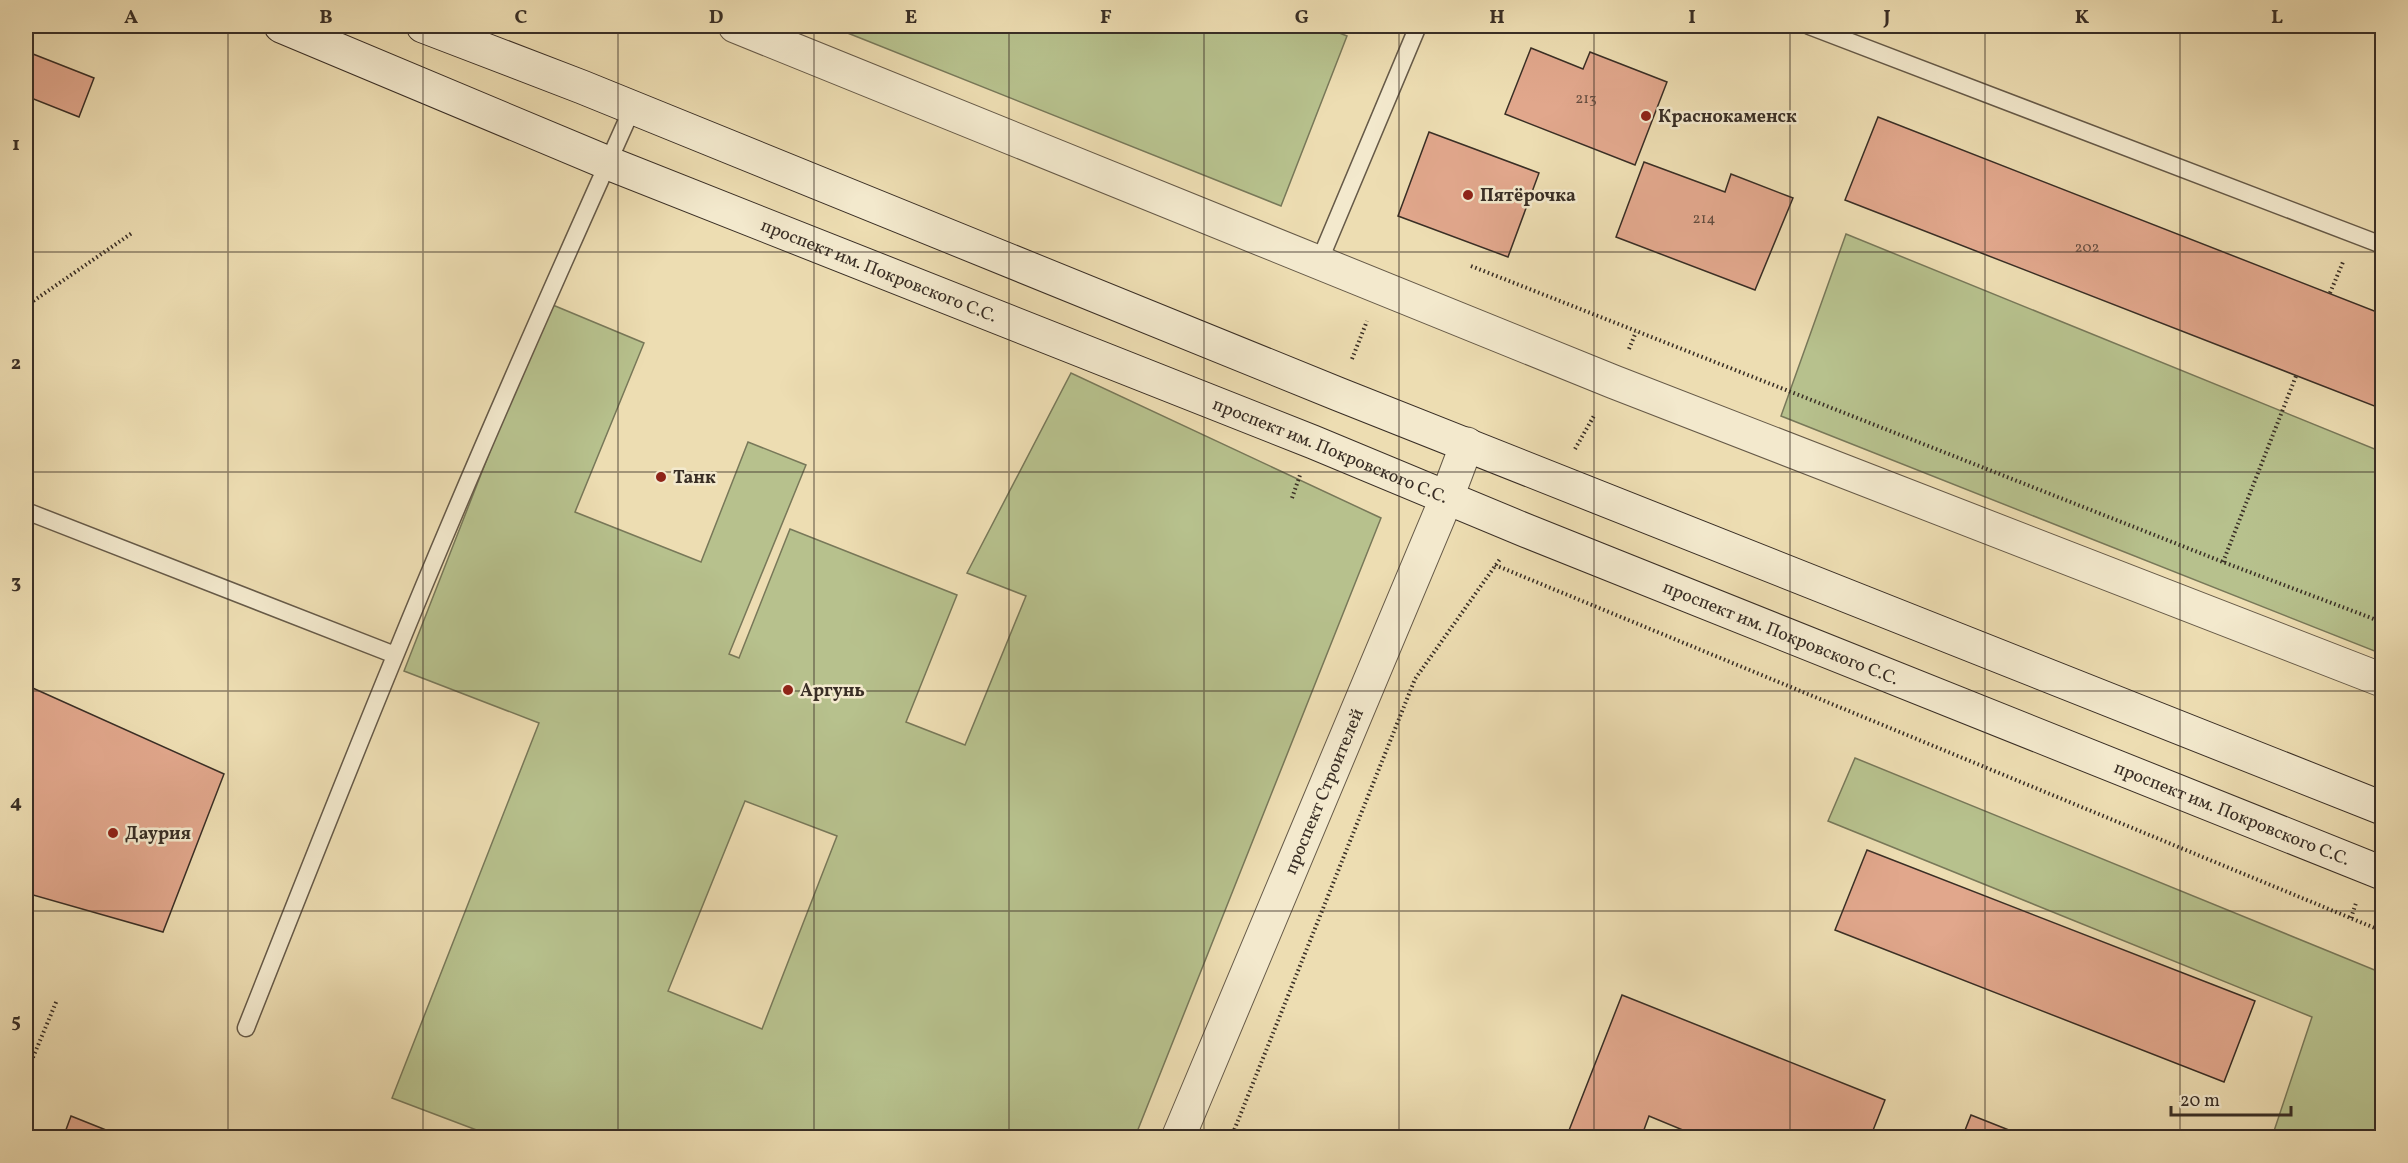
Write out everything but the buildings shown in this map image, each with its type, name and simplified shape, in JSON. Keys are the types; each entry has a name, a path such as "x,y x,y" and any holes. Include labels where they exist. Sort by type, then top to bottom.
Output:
{"main road":[{"name":"проспект им. Покровского С.С.","path":"281,26 608,163 2382,873"},
{"path":"423,26 1327,390 2382,808"},
{"path":"735,26 1614,382 2382,680"},
{"name":"проспект Строителей","path":"1178,1137 1447,497 1467,444"}],"lane":[{"path":"1318,262 1418,26"},
{"path":"1809,26 2382,245"},
{"path":"246,1028 395,655 517,366 633,109"},
{"path":"26,511 395,655"}],"path":[{"path":"26,306 132,233"},
{"path":"1471,266 2223,562 2382,622"},
{"path":"2223,562 2296,376"},
{"path":"1495,565 2382,931"},
{"path":"1231,1137 1415,678"},
{"path":"26,1074 57,1000"}],"green space":[{"path":"830,26 1322,26 1347,36 1281,206"},
{"path":"1846,234 2382,452 2382,654 1781,416"},
{"path":"548,303 644,343 575,512 701,562 748,442 806,465 729,654 739,658 790,529 957,595 906,722 965,745 1026,596 967,573 1071,373 1381,518 1135,1137 495,1137 392,1098 539,723 404,671","holes":["745,801 837,836 762,1029 668,991"]},
{"path":"1855,758 2382,973 2382,1137 2272,1137 2312,1017 1828,821"}],"place":[{"name":"Краснокаменск","path":"1646,116"},
{"name":"Пятёрочка","path":"1468,195"},
{"name":"Танк","path":"661,477"},
{"name":"Аргунь","path":"788,690"},
{"name":"Даурия","path":"113,833"}]}
